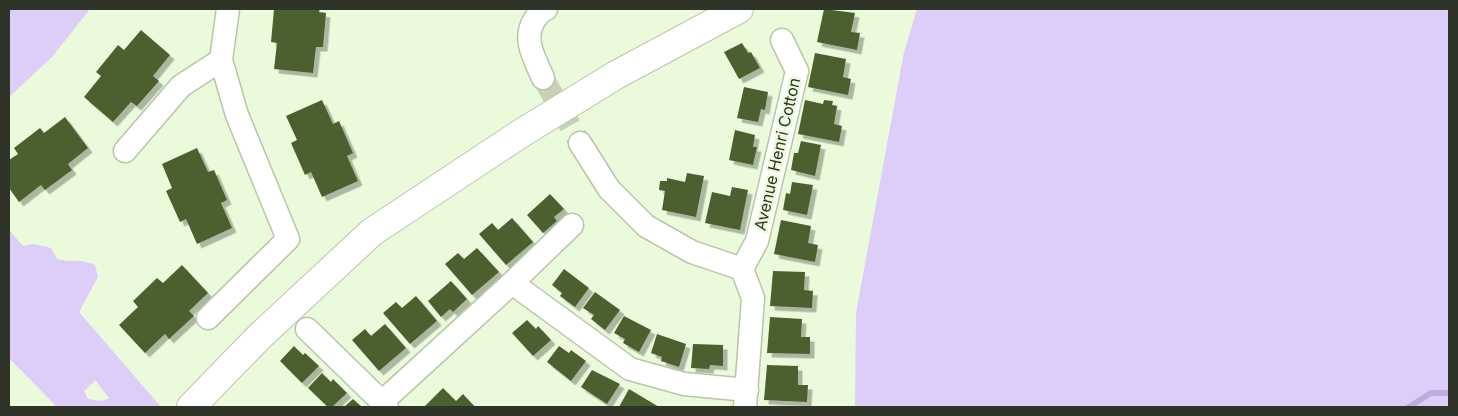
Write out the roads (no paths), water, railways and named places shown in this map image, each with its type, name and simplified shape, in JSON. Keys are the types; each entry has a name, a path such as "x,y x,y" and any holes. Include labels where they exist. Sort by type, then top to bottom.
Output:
{"street":[{"path":"208,318 288,239 237,115 221,60 228,9"},
{"path":"542,78 528,45 530,28 541,10 546,9"},
{"path":"191,407 259,337 372,232 520,134 608,80 739,9"},
{"name":"Avenue Henri Cotton","path":"742,269 757,241 797,71 782,40"},
{"path":"125,151 181,86 221,60"},
{"path":"512,283 630,369 746,398 753,298 742,269 692,252 646,226 609,189 580,143"},
{"path":"307,329 385,405 572,225"}],"waterway":[{"path":"1409,407 1431,393 1449,393"}],"tunnel":[{"path":"543,78 580,143"}]}
